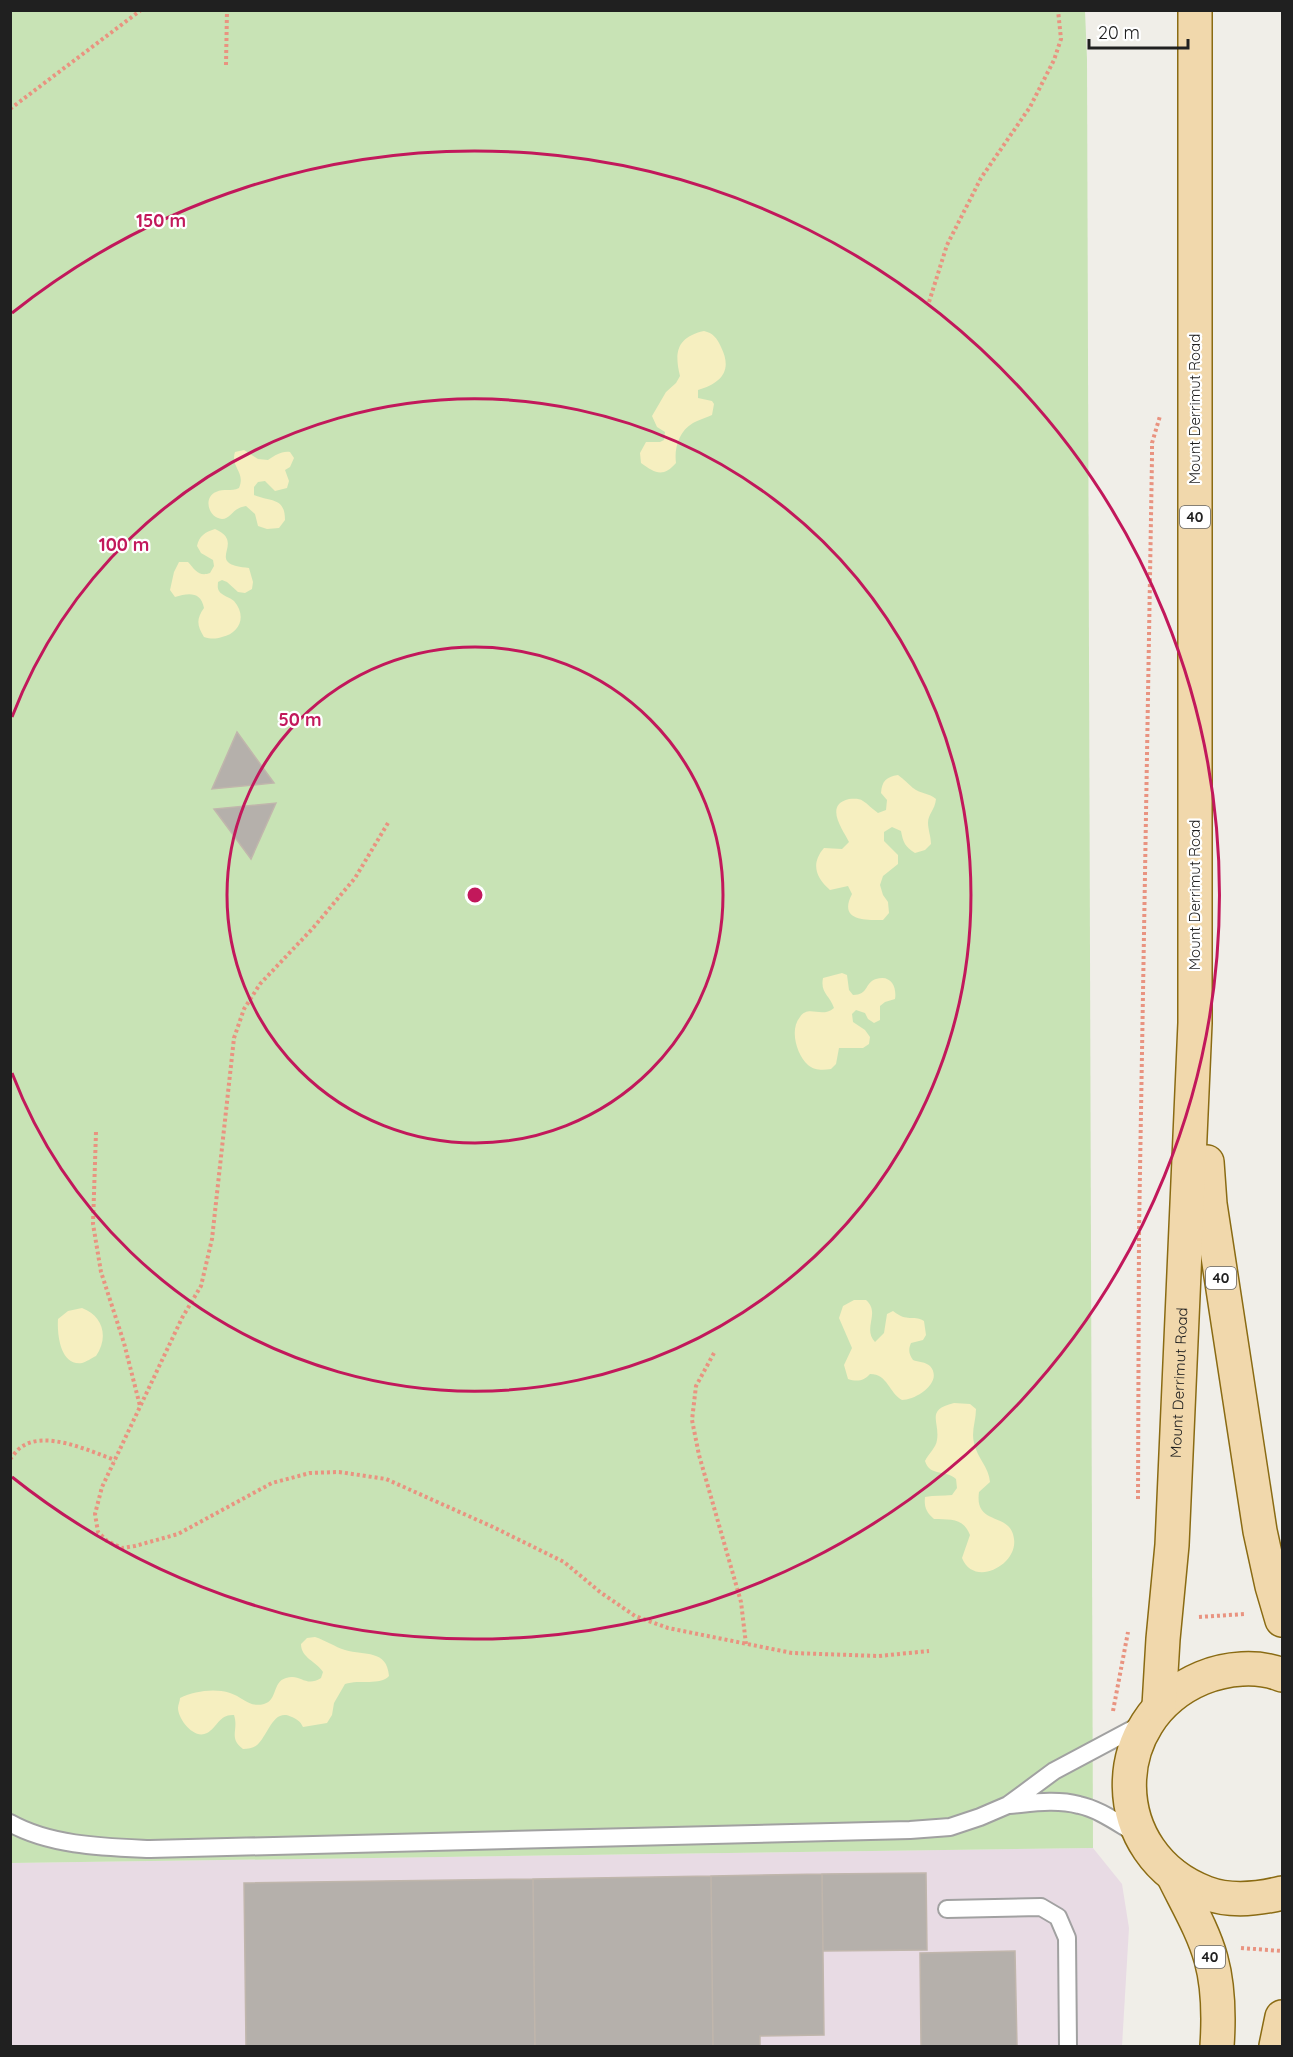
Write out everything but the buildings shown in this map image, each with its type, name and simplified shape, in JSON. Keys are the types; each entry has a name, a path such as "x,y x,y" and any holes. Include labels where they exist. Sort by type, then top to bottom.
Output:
{"main road":[{"name":"Mount Derrimut Road","path":"1154,1713 1172,1545 1195,1023 1195,10"},
{"name":"Mount Derrimut Road","path":"1195,1023 1210,1204 1260,1531 1280,1612"},
{"name":"40","path":"1282,1675 1247,1669 1215,1673 1185,1685 1154,1713 1134,1748 1129,1778 1131,1808 1142,1837 1155,1858 1173,1875 1206,1893 1244,1899 1282,1893"},
{"name":"40","path":"1173,1875 1211,1959 1218,1990 1217,2046"},
{"path":"1276,2046 1282,2017"}],"lane":[{"path":"10,1823 20,1828 81,1845 161,1849 909,1830 950,1827 1008,1805 1053,1772 1154,1713"},
{"path":"1008,1805 1046,1801 1080,1805 1142,1837"},
{"path":"947,1909 1041,1907 1058,1917 1068,1938 1068,2046"}],"path":[{"path":"10,109 141,10"},
{"path":"226,65 227,10"},
{"path":"929,302 947,245 981,178 1030,107 1054,60 1061,39 1058,10"},
{"path":"1138,1505 1139,1219 1152,444 1161,413"},
{"path":"388,823 355,878 313,928 260,984 244,1009 234,1038 212,1239 201,1286 182,1318 102,1487 95,1514 98,1532 107,1541 122,1548 135,1546 178,1534 272,1483 310,1473 339,1472 386,1479 493,1527 564,1562 634,1616 668,1628 803,1654 879,1656 929,1651"},
{"path":"96,1132 93,1224 101,1272 124,1343 140,1407"},
{"path":"714,1353 696,1386 693,1420 699,1455 741,1602 746,1644"},
{"path":"10,1459 20,1447 37,1441 60,1441 115,1460"},
{"path":"1108,1718 1114,1710 1129,1623 1280,1612"}],"shaded area":[{"path":"1093,1848 1122,1884 1129,1928 1122,2046 11,2046 10,1863"}],"green space":[{"path":"10,11 1085,11 1093,1848 11,1863"}],"sand":[{"path":"704,331 716,339 726,363 719,380 698,390 698,398 712,401 714,404 712,415 693,423 684,431 677,446 676,463 671,468 663,472 655,471 641,463 640,453 646,442 664,440 665,432 657,427 652,416 666,392 680,376 677,360 683,342 688,337"},
{"path":"244,450 258,459 268,460 287,452 290,452 294,458 290,467 285,470 289,481 287,488 275,491 265,481 258,482 254,487 254,495 276,502 283,507 285,520 279,528 267,529 258,526 255,514 246,506 225,519 213,515 209,507 209,498 212,495 219,491 239,488 241,478 234,457 235,452"},
{"path":"215,529 227,540 226,558 228,562 235,566 249,568 253,582 252,589 245,593 238,592 227,582 222,580 218,582 219,591 234,601 241,618 233,632 213,638 204,637 198,623 204,608 200,599 189,594 175,597 170,590 179,562 188,562 200,573 210,573 214,566 213,560 201,553 197,546 203,535"},
{"path":"898,775 916,790 936,799 928,820 931,844 925,850 915,853 905,844 901,831 892,827 884,832 884,841 898,855 898,864 883,876 880,885 888,902 889,913 883,920 862,919 855,917 848,909 852,894 848,886 830,890 821,880 816,870 817,859 824,848 842,849 849,842 837,819 837,807 841,802 858,799 878,813 886,810 887,800 881,793 882,785 888,778"},
{"path":"842,973 847,975 849,990 853,995 862,993 872,981 886,978 894,986 895,999 880,1006 880,1020 874,1023 865,1013 856,1010 852,1014 853,1022 865,1030 870,1037 869,1044 863,1048 839,1048 836,1064 831,1069 817,1069 804,1061 796,1042 795,1029 804,1013 824,1012 834,1008 824,991 823,978"},
{"path":"854,1300 866,1300 870,1305 872,1315 870,1331 875,1342 884,1333 887,1314 893,1311 902,1317 924,1321 926,1335 923,1340 911,1343 909,1350 913,1360 930,1366 933,1372 934,1378 931,1384 921,1393 902,1400 885,1380 876,1375 870,1374 860,1380 848,1379 844,1365 852,1348 839,1318 843,1306"},
{"path":"82,1308 95,1316 103,1335 96,1356 82,1363 75,1363 69,1360 61,1348 58,1319 68,1311"},
{"path":"954,1403 970,1404 976,1409 974,1443 990,1482 979,1492 979,1503 987,1515 1007,1525 1014,1539 1009,1557 994,1570 985,1572 968,1567 962,1558 970,1535 964,1525 951,1520 934,1519 925,1507 925,1497 952,1495 957,1488 956,1479 930,1469 925,1461 936,1443 937,1413 945,1406"},
{"path":"315,1637 345,1650 379,1657 384,1661 389,1676 375,1682 345,1684 334,1703 332,1715 327,1723 303,1727 292,1717 280,1716 271,1724 261,1741 251,1748 243,1749 236,1741 234,1715 225,1717 207,1733 202,1734 192,1731 184,1723 178,1708 180,1698 192,1694 224,1691 254,1705 259,1705 271,1699 279,1683 286,1678 296,1677 311,1682 321,1678 323,1672 303,1653 301,1644 307,1638"}]}
